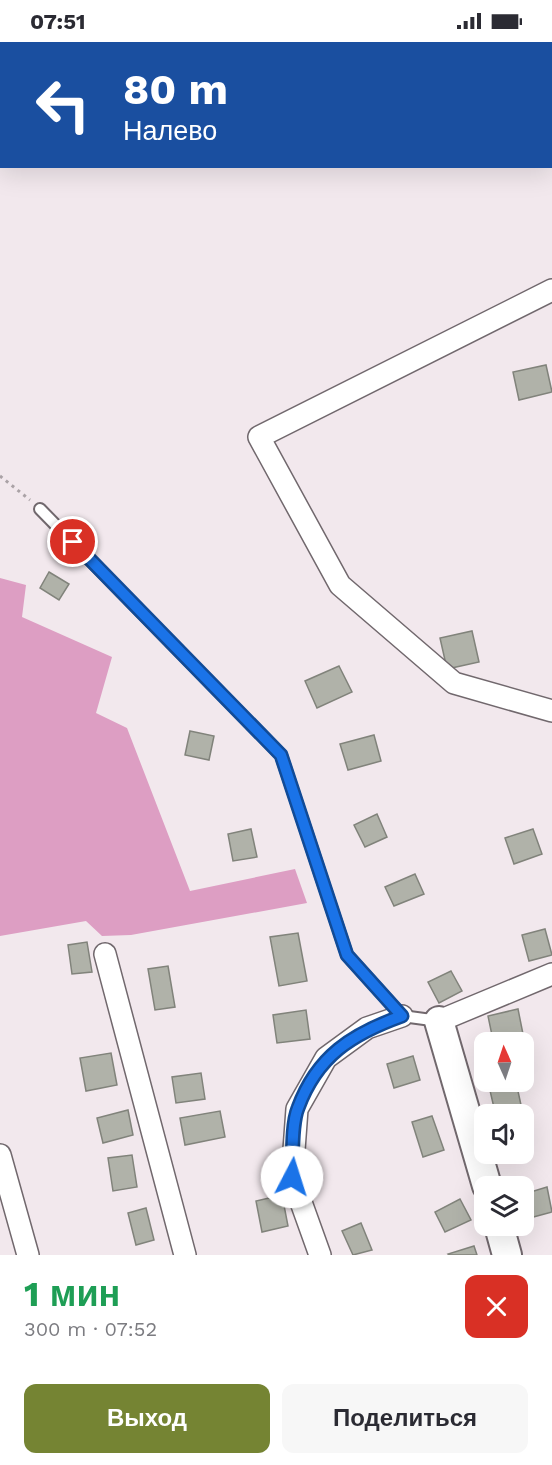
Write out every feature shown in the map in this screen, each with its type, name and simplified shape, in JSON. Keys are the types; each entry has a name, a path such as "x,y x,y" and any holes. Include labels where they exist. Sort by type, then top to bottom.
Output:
{"street":[{"path":"552,290 259,437 340,585 454,683 552,711"},
{"path":"105,954 185,1255"},
{"path":"485,1176 439,1021 552,974"},
{"path":"320,1255 292,1177 297,1109 326,1058 367,1028 402,1016"},
{"path":"0,1155 28,1255"},
{"path":"502,1236 507,1255"}],"lane":[{"path":"40,509 281,755 347,955 402,1016 439,1021"}],"path":[{"path":"0,476 40,509"}],"shaded area":[{"path":"0,578 26,585 22,617 112,657 96,713 127,728 190,891 295,869 307,903 131,935 102,936 86,921 0,936"}],"building":[{"path":"546,365 552,392 519,400 513,372"},
{"path":"49,572 69,584 59,600 40,588"},
{"path":"472,631 479,662 447,669 440,638"},
{"path":"339,666 352,692 317,708 305,681"},
{"path":"190,731 214,736 209,760 185,755"},
{"path":"374,735 381,761 348,770 340,744"},
{"path":"377,814 387,837 365,847 354,825"},
{"path":"251,829 257,857 233,861 228,834"},
{"path":"533,829 542,854 514,864 505,838"},
{"path":"415,874 424,894 394,906 385,887"},
{"path":"545,929 552,955 529,961 522,935"},
{"path":"298,933 307,981 279,986 270,937"},
{"path":"87,942 92,972 72,974 68,945"},
{"path":"168,966 175,1007 155,1010 148,969"},
{"path":"451,971 462,991 439,1003 428,982"},
{"path":"518,1009 523,1032 491,1032 488,1016"},
{"path":"306,1010 310,1039 277,1043 273,1015"},
{"path":"111,1053 117,1085 86,1091 80,1058"},
{"path":"413,1056 420,1080 394,1088 387,1064"},
{"path":"201,1073 205,1099 176,1103 172,1077"},
{"path":"490,1092 518,1092 521,1104 493,1104"},
{"path":"128,1110 133,1135 103,1143 97,1118"},
{"path":"220,1111 225,1137 185,1145 180,1118"},
{"path":"432,1116 444,1150 423,1157 412,1122"},
{"path":"132,1155 137,1187 113,1191 108,1158"},
{"path":"547,1187 552,1212 534,1217 534,1191"},
{"path":"282,1195 288,1226 262,1232 256,1201"},
{"path":"460,1199 471,1220 445,1232 435,1212"},
{"path":"146,1208 154,1240 136,1245 128,1213"},
{"path":"361,1223 372,1250 353,1255 342,1231"},
{"path":"474,1246 477,1255 448,1254"}],"route":[{"path":"73,542 281,755 347,955 402,1016 367,1028 326,1058 297,1109 292,1177"}]}
